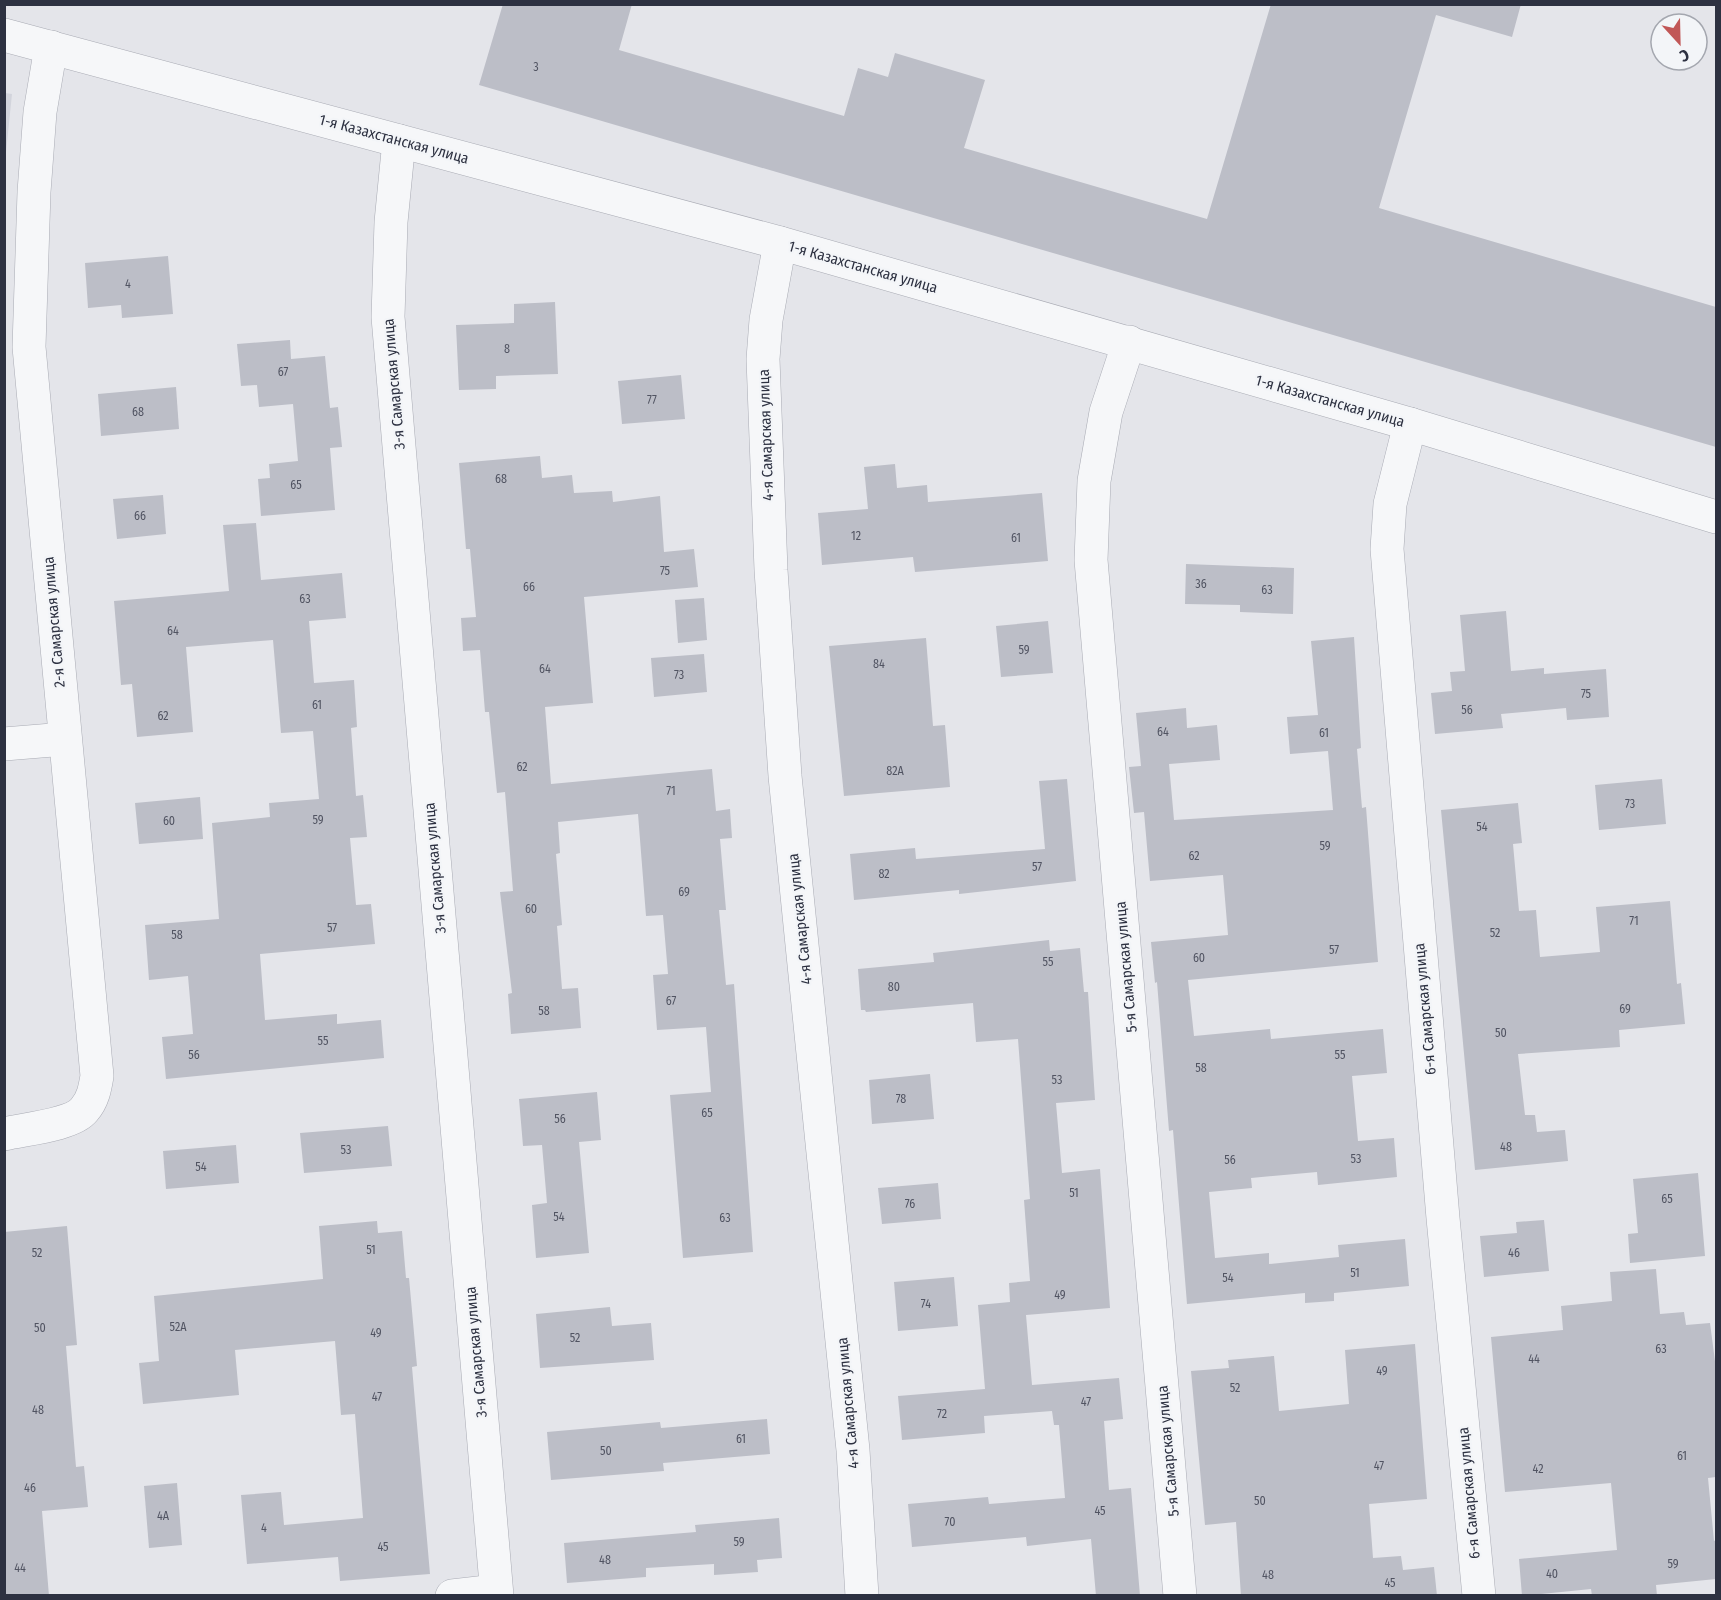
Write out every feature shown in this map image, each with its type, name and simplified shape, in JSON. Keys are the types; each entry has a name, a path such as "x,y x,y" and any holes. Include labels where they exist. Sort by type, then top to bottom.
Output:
{"street":[{"name":"1-я Казахстанская улица","path":"4,35 780,243 1410,424 1716,517"},
{"name":"2-я Самарская улица","path":"4,1134 64,1122 83,1112 92,1097 98,1076 29,347 34,192 40,112 51,47"},
{"name":"3-я Самарская улица","path":"399,141 391,222 388,317 496,1594"},
{"name":"4-я Самарская улица","path":"780,243 766,320 763,359 771,570 785,776 853,1450 862,1596"},
{"name":"5-я Самарская улица","path":"1129,342 1106,412 1094,481 1091,560 1180,1596"},
{"name":"6-я Самарская улица","path":"1410,424 1390,504 1388,549 1439,1170 1479,1596"},
{"path":"4,744 65,739"},
{"path":"452,1596 496,1594"}],"shaded area":[{"path":"4,93 12,94 5,162"}],"building":[{"path":"503,4 632,4 619,50 844,116 858,68 888,77 895,53 985,80 964,148 1207,219 1271,4 1521,4 1512,37 1436,15 1379,208 1716,307 1716,447 479,85"},
{"path":"168,256 173,314 122,318 121,305 88,308 85,263"},
{"path":"555,302 558,374 496,376 496,389 459,390 456,325 514,323 514,304"},
{"path":"290,340 291,359 325,356 330,408 338,407 342,447 330,448 335,510 261,516 258,479 270,478 269,464 298,461 293,404 259,407 257,385 241,386 237,344"},
{"path":"681,375 685,419 622,424 618,381"},
{"path":"176,387 179,429 101,436 98,394"},
{"path":"540,456 542,478 572,475 574,493 612,491 613,502 660,496 664,552 694,549 698,587 584,597 593,703 545,707 551,784 712,769 716,811 730,809 732,838 720,839 726,910 719,910 726,985 734,984 753,1252 683,1258 670,1095 711,1092 706,1027 657,1030 653,975 668,974 663,915 646,916 638,814 558,822 560,853 556,854 562,925 557,926 562,989 578,988 581,1028 511,1034 508,994 512,993 500,892 513,891 505,792 497,793 489,712 485,712 480,650 463,651 461,618 476,617 470,549 466,549 459,463"},
{"path":"895,464 897,488 927,485 928,502 1042,493 1048,561 915,572 913,557 822,565 818,513 868,509 864,467"},
{"path":"163,495 166,534 117,539 113,499"},
{"path":"256,523 261,580 342,573 346,618 309,621 314,683 354,680 357,727 351,728 356,796 363,795 367,837 350,838 356,905 371,904 375,944 260,954 265,1020 337,1014 337,1024 381,1020 384,1058 166,1079 162,1037 193,1034 188,976 149,980 145,925 219,919 212,823 270,817 269,803 319,799 313,731 281,733 273,640 186,647 193,732 137,737 132,684 121,685 114,601 229,591 223,525"},
{"path":"1186,564 1294,568 1293,614 1240,612 1240,605 1185,604"},
{"path":"704,598 707,640 678,643 675,600"},
{"path":"1506,611 1511,671 1544,668 1544,674 1606,669 1609,717 1567,720 1566,708 1501,714 1503,728 1435,734 1431,693 1452,691 1450,672 1465,671 1460,615"},
{"path":"1048,621 1053,673 1001,677 996,626"},
{"path":"1354,637 1361,748 1357,749 1362,808 1366,807 1378,962 1188,980 1194,1036 1270,1029 1271,1039 1383,1029 1387,1073 1352,1076 1358,1141 1394,1138 1397,1177 1318,1185 1317,1172 1251,1178 1252,1188 1209,1192 1215,1258 1269,1253 1269,1264 1339,1257 1338,1245 1405,1239 1409,1286 1334,1293 1334,1301 1305,1303 1305,1293 1187,1304 1173,1130 1169,1131 1157,982 1155,983 1151,942 1228,935 1223,875 1150,881 1144,812 1134,813 1129,767 1141,766 1136,713 1186,708 1187,728 1217,725 1220,760 1169,764 1174,820 1333,810 1328,751 1290,754 1287,717 1318,715 1311,641"},
{"path":"926,638 933,726 945,725 950,787 844,796 829,646"},
{"path":"704,654 707,692 654,697 651,658"},
{"path":"1067,779 1076,881 959,894 959,890 854,900 850,854 915,848 916,859 1045,849 1039,781"},
{"path":"1662,779 1666,824 1599,830 1595,785"},
{"path":"200,797 203,839 139,844 135,803"},
{"path":"1518,803 1522,843 1513,844 1519,911 1536,910 1540,957 1600,952 1596,907 1670,901 1677,984 1681,983 1685,1024 1619,1030 1620,1047 1518,1054 1525,1115 1535,1115 1537,1132 1565,1130 1568,1161 1475,1170 1441,810"},
{"path":"1049,940 1050,951 1080,948 1084,992 1088,992 1095,1100 1056,1103 1062,1173 1100,1169 1110,1308 1026,1315 1032,1385 1119,1378 1123,1419 1104,1421 1109,1490 1131,1488 1140,1596 1096,1596 1091,1539 1027,1546 1026,1537 912,1547 908,1504 988,1497 989,1504 1065,1498 1059,1425 1054,1425 1052,1411 984,1416 985,1433 902,1440 898,1396 985,1389 978,1305 1010,1302 1009,1283 1030,1281 1024,1200 1030,1199 1018,1039 976,1042 973,1003 866,1012 861,1010 858,969 934,962 933,953"},
{"path":"930,1074 934,1119 872,1124 869,1080"},
{"path":"597,1092 601,1140 579,1142 589,1253 536,1258 532,1205 547,1203 542,1145 523,1146 519,1099"},
{"path":"388,1126 392,1166 304,1173 300,1133"},
{"path":"236,1145 239,1183 166,1189 163,1151"},
{"path":"1698,1173 1705,1256 1630,1263 1628,1234 1638,1233 1633,1179"},
{"path":"938,1183 941,1219 882,1224 878,1188"},
{"path":"1544,1220 1549,1271 1484,1277 1480,1236 1517,1233 1516,1222"},
{"path":"377,1221 378,1233 402,1231 417,1366 412,1367 430,1574 340,1581 338,1557 247,1564 241,1495 281,1492 284,1525 363,1518 355,1414 341,1415 335,1341 235,1350 239,1395 143,1404 139,1363 159,1361 154,1296 323,1279 319,1226"},
{"path":"67,1226 77,1345 66,1346 76,1467 84,1466 88,1507 42,1511 49,1596 4,1596 4,1232"},
{"path":"1656,1269 1660,1314 1684,1312 1686,1325 1710,1323 1716,1369 1716,1477 1708,1478 1714,1541 1716,1540 1716,1579 1656,1585 1657,1596 1592,1596 1591,1589 1522,1596 1519,1559 1617,1550 1611,1483 1505,1492 1491,1337 1563,1330 1561,1306 1612,1301 1610,1272"},
{"path":"954,1277 958,1326 898,1331 894,1282"},
{"path":"610,1307 612,1326 651,1323 654,1360 540,1368 536,1314"},
{"path":"1415,1344 1427,1499 1369,1504 1373,1558 1401,1556 1403,1570 1434,1567 1437,1596 1241,1596 1236,1522 1205,1525 1191,1371 1229,1368 1228,1360 1274,1356 1279,1411 1349,1404 1345,1350"},
{"path":"767,1419 770,1454 663,1463 664,1471 551,1480 547,1432 660,1422 661,1428"},
{"path":"177,1483 182,1545 149,1548 144,1486"},
{"path":"779,1518 782,1558 757,1560 758,1572 714,1575 714,1564 646,1568 646,1577 567,1583 564,1543 696,1532 695,1525"}]}
